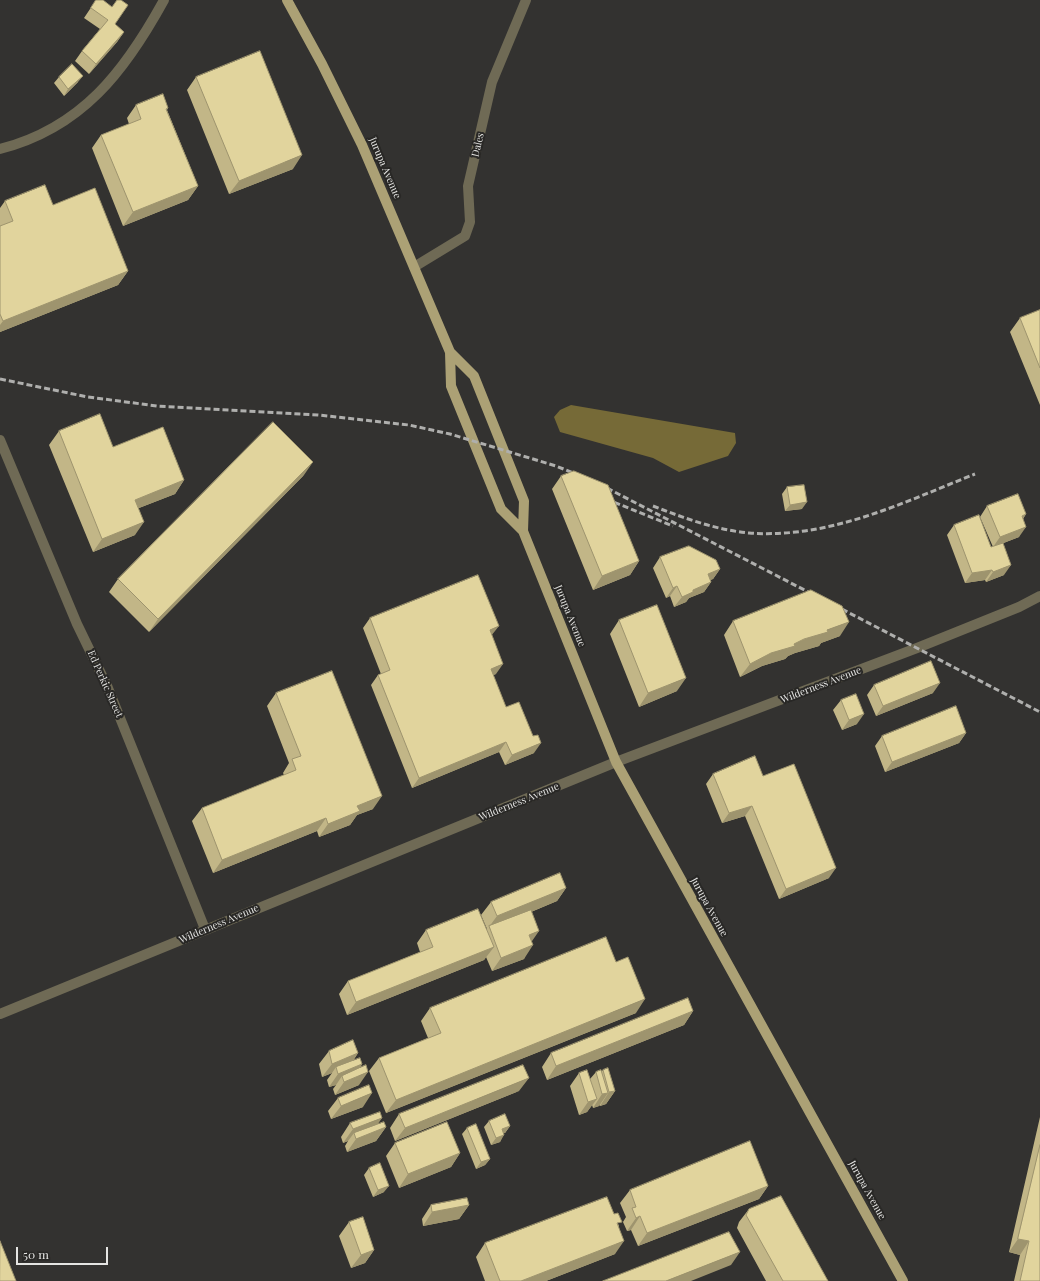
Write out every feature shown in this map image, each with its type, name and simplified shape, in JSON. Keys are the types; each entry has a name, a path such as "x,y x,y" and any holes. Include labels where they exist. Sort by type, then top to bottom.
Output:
{"main road":[{"name":"Jurupa Avenue","path":"287,0 322,64 362,144 450,352 451,386 501,509 523,530"},
{"name":"Jurupa Avenue","path":"450,352 474,376 524,501 523,530 616,762 903,1281"}],"street":[{"path":"0,149 31,138 57,125 97,95 113,79 131,56 164,0"},
{"name":"Dales","path":"414,267 465,236 470,222 468,186 492,82 526,0"},
{"name":"Ed Perkic Street","path":"0,440 77,624 108,688 205,929"},
{"name":"Wilderness Avenue","path":"0,1014 150,954 205,929 616,762 917,648 1019,607 1040,596"}],"shaded area":[{"path":"571,405 735,433 736,443 728,456 679,472 653,458 560,432 554,417 560,410"}],"building":[{"path":"96,0 103,0 112,7 117,0 121,0 128,5 115,24 124,32 96,64 82,51 108,20 91,8"},
{"path":"260,51 302,155 239,181 196,77"},
{"path":"72,64 83,76 68,89 59,77"},
{"path":"163,94 168,108 166,109 198,186 133,212 101,135 141,119 136,105"},
{"path":"45,185 53,205 95,188 128,271 3,321 0,314 0,226 13,221 5,201"},
{"path":"1040,310 1040,368 1020,318"},
{"path":"100,414 113,447 163,427 184,480 135,500 144,522 102,539 59,431"},
{"path":"273,422 313,462 158,619 118,579"},
{"path":"574,471 608,485 639,561 602,576 561,476"},
{"path":"804,485 807,502 790,505 787,487"},
{"path":"1018,494 1026,514 1022,516 1026,527 1000,537 987,506"},
{"path":"979,515 991,547 1003,543 1011,565 993,572 992,570 972,573 954,525"},
{"path":"689,546 716,560 720,569 708,574 711,582 682,597 677,586 673,588 660,557"},
{"path":"478,575 499,626 490,630 503,664 491,669 506,707 519,702 533,736 538,735 541,743 512,755 506,742 419,778 378,675 390,670 370,618"},
{"path":"811,590 842,606 849,622 827,630 828,632 804,639 794,644 795,646 771,653 750,664 733,621"},
{"path":"657,605 686,678 648,693 619,620"},
{"path":"931,661 940,683 883,706 874,685"},
{"path":"332,671 382,796 357,806 360,811 328,824 326,818 222,860 202,808 296,770 292,759 301,756 276,693"},
{"path":"856,694 864,714 849,720 841,700"},
{"path":"956,706 966,733 892,762 882,736"},
{"path":"755,756 763,776 794,764 836,868 786,889 752,806 729,813 713,774"},
{"path":"560,873 566,888 497,916 491,902"},
{"path":"478,909 494,947 356,1002 348,981 433,947 426,930"},
{"path":"531,910 539,931 529,935 533,945 501,958 489,926"},
{"path":"606,937 616,962 628,957 645,999 396,1100 379,1058 441,1033 430,1008"},
{"path":"688,998 693,1011 556,1066 551,1053"},
{"path":"353,1040 358,1053 332,1064 329,1051"},
{"path":"360,1058 362,1064 338,1074 336,1067"},
{"path":"366,1065 368,1072 344,1082 342,1076"},
{"path":"523,1065 529,1078 405,1128 399,1114"},
{"path":"608,1068 615,1091 609,1092 603,1070"},
{"path":"587,1070 597,1099 588,1102 579,1073"},
{"path":"601,1070 608,1093 602,1094 596,1072"},
{"path":"369,1085 372,1093 341,1106 338,1098"},
{"path":"380,1112 382,1118 353,1129 350,1123"},
{"path":"505,1114 510,1126 502,1129 504,1135 496,1138 489,1121"},
{"path":"384,1122 386,1127 356,1139 354,1133"},
{"path":"447,1122 460,1153 408,1174 395,1143"},
{"path":"476,1124 490,1159 481,1162 467,1128"},
{"path":"750,1141 768,1186 647,1233 640,1216 636,1218 632,1208 636,1207 630,1190"},
{"path":"1040,1145 1040,1281 1020,1281 1029,1241 1018,1239"},
{"path":"380,1163 389,1186 378,1190 369,1168"},
{"path":"781,1196 828,1281 783,1281 746,1215 749,1209"},
{"path":"607,1197 614,1214 618,1213 622,1222 617,1223 624,1241 521,1281 500,1281 485,1243"},
{"path":"467,1198 469,1205 432,1212 431,1205"},
{"path":"363,1217 374,1250 361,1255 349,1222"},
{"path":"729,1232 740,1252 666,1281 603,1281"},
{"path":"0,1241 16,1281 0,1281"}],"railway":[{"path":"0,379 88,397 157,406 318,415 409,425 450,434 556,466 581,476"},
{"path":"653,506 688,519 724,529 749,533 779,533 837,525 865,517 975,474"},
{"path":"599,484 818,597"},
{"path":"606,499 673,526"},
{"path":"834,605 1040,712"}]}
